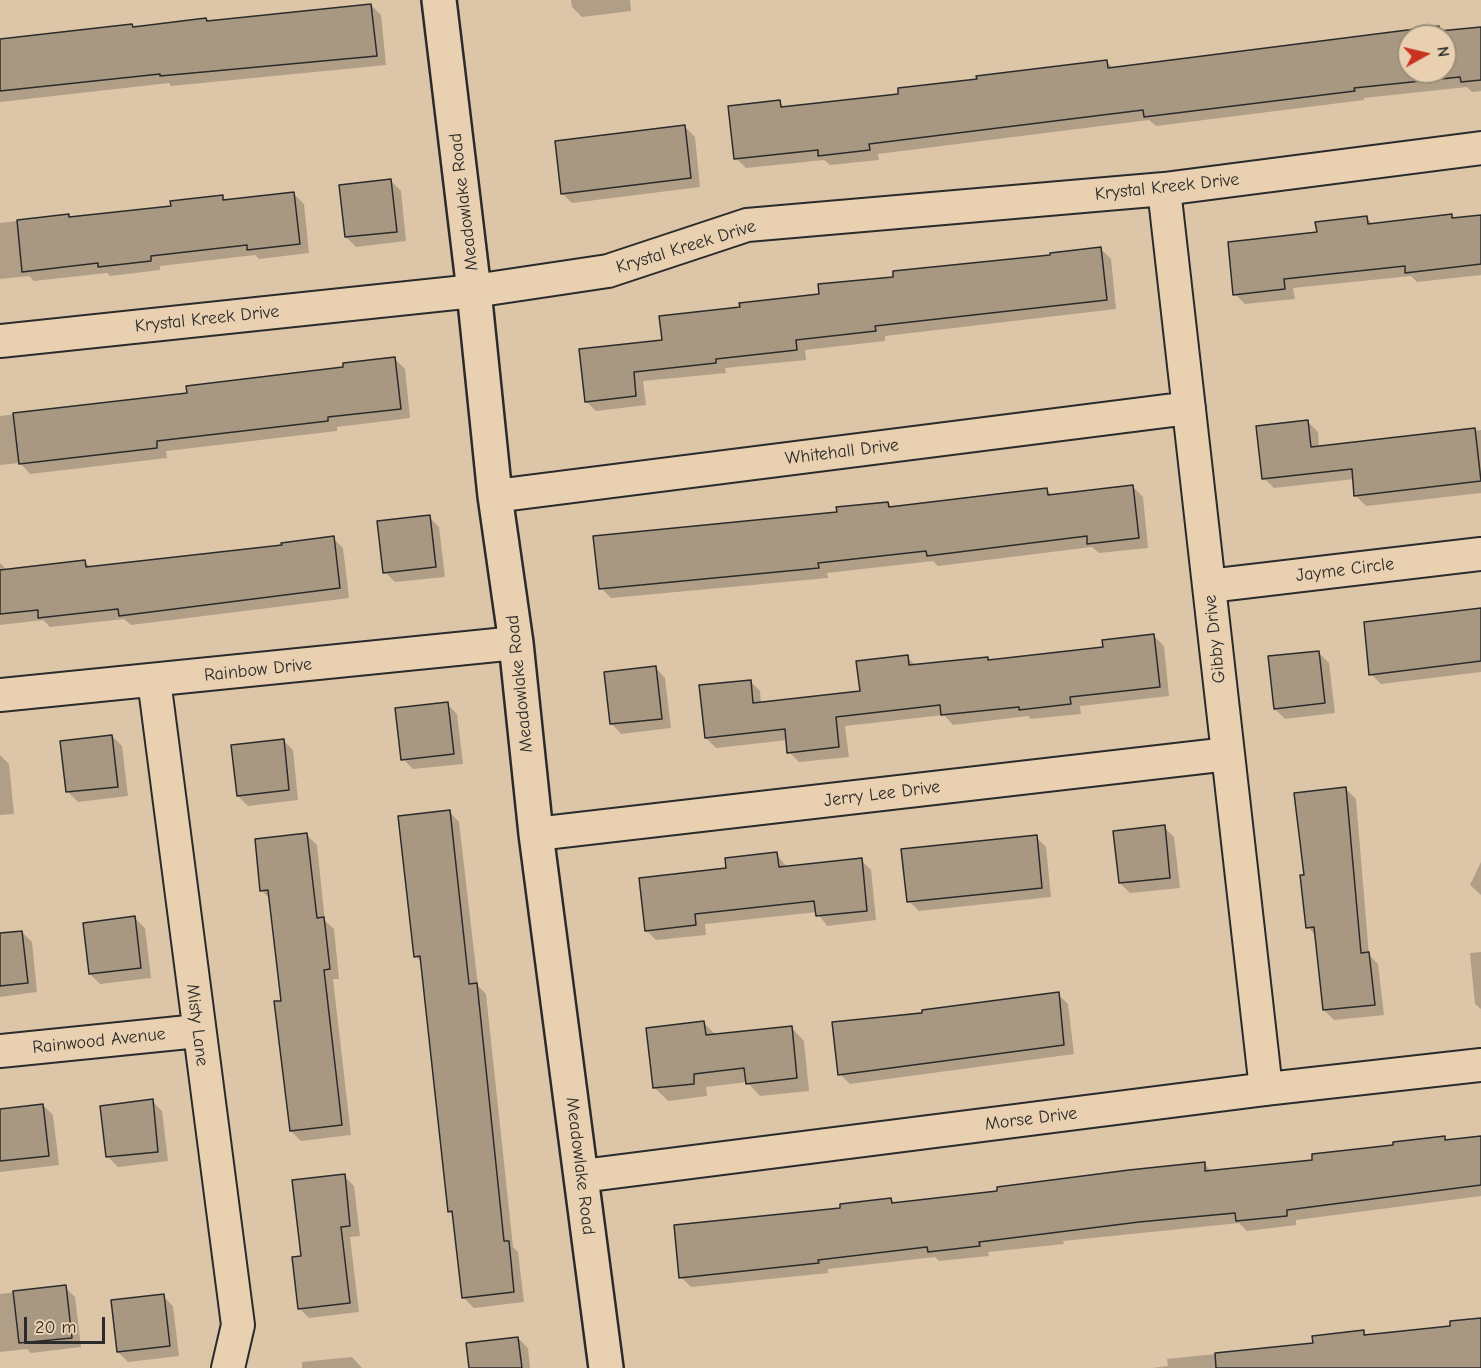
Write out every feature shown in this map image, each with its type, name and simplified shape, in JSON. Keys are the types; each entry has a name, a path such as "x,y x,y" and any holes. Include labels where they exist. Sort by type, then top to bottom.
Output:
{"street":[{"name":"Meadowlake Road","path":"439,0 474,291 495,496 516,644 536,834 606,1368"},
{"name":"Krystal Kreek Drive","path":"0,341 474,291 608,271 747,225 1164,189 1481,148"},
{"name":"Gibby Drive","path":"1164,189 1266,1089"},
{"name":"Whitehall Drive","path":"495,496 1189,408"},
{"name":"Jayme Circle","path":"1209,586 1481,554"},
{"name":"Rainbow Drive","path":"0,695 516,644"},
{"name":"Misty Lane","path":"154,680 238,1325 228,1368"},
{"name":"Jerry Lee Drive","path":"536,834 1228,754"},
{"name":"Rainwood Avenue","path":"0,1051 198,1031"},
{"name":"Morse Drive","path":"582,1176 1266,1089 1481,1065"}],"building":[{"path":"371,4 377,56 160,76 160,74 0,91 0,39 132,24 133,27 206,18 207,21"},
{"path":"1481,27 1481,80 1461,82 1460,77 1457,77 1457,29"},
{"path":"1397,31 1397,84 1354,88 1355,91 1144,117 1143,110 869,144 870,150 818,156 818,150 734,159 728,106 780,100 781,107 898,94 898,88 1107,60 1108,68"},
{"path":"685,125 691,178 561,194 555,141"},
{"path":"391,179 397,232 345,237 339,185"},
{"path":"294,192 300,244 247,250 247,245 151,256 151,261 98,267 98,263 22,272 17,220 171,206 170,201 223,195 223,200"},
{"path":"1452,214 1452,218 1481,215 1481,264 1405,273 1405,266 1284,279 1285,289 1233,295 1228,242 1317,232 1315,222 1367,216 1368,224"},
{"path":"1101,247 1107,300 875,326 876,331 796,340 797,350 716,359 716,363 634,372 636,396 585,402 579,349 662,340 659,316 740,307 739,303 819,294 818,284 893,277 893,271 1050,255 1050,253"},
{"path":"395,357 401,409 328,417 328,421 157,441 157,448 19,464 13,413 187,393 186,386 343,367 343,363"},
{"path":"1308,420 1311,447 1475,428 1481,481 1354,496 1352,469 1262,479 1256,426"},
{"path":"1133,485 1139,538 1087,544 1087,536 927,556 926,551 818,563 819,568 599,589 593,536 837,512 836,507 888,502 889,507 1047,488 1048,495"},
{"path":"430,515 436,567 383,573 377,521"},
{"path":"334,536 340,588 119,616 118,609 38,618 38,610 0,614 0,570 85,560 86,567 282,545 281,543"},
{"path":"1481,608 1481,661 1369,675 1364,622"},
{"path":"1154,634 1160,687 1070,697 1071,704 1019,710 1019,707 941,715 940,705 836,717 839,747 787,753 785,729 705,738 699,685 751,680 753,703 860,691 856,661 908,655 909,665 988,657 988,660 1103,647 1102,640"},
{"path":"1319,651 1325,703 1274,709 1268,656"},
{"path":"656,666 662,719 610,724 604,672"},
{"path":"448,702 454,754 401,760 395,708"},
{"path":"112,735 118,787 66,792 60,741"},
{"path":"284,739 289,790 237,796 231,745"},
{"path":"1346,787 1361,953 1369,952 1375,1005 1323,1010 1314,927 1306,928 1300,875 1304,875 1294,793"},
{"path":"450,810 469,984 477,983 504,1241 509,1241 514,1292 462,1298 452,1211 448,1212 420,956 414,957 398,816"},
{"path":"1165,825 1170,878 1119,883 1113,831"},
{"path":"307,833 317,918 324,917 330,969 324,970 342,1125 290,1131 274,1001 281,1001 268,890 260,891 255,839"},
{"path":"1037,835 1042,888 907,902 901,849"},
{"path":"777,852 779,867 862,858 867,911 816,916 814,901 695,914 696,925 645,931 639,878 726,868 725,858"},
{"path":"135,916 141,968 89,974 83,923"},
{"path":"22,931 28,983 0,986 0,933"},
{"path":"1059,992 1064,1045 838,1075 832,1022 922,1013 922,1010"},
{"path":"704,1021 706,1035 792,1026 797,1078 746,1084 744,1068 694,1074 694,1084 653,1088 646,1028"},
{"path":"153,1099 158,1152 106,1157 100,1106"},
{"path":"43,1104 49,1156 0,1161 0,1109"},
{"path":"1445,1136 1445,1140 1481,1136 1481,1185 1287,1210 1287,1216 1236,1221 1235,1213 1139,1222 979,1242 980,1246 928,1252 927,1247 818,1260 819,1263 679,1278 674,1225 840,1208 840,1204 891,1198 892,1203 997,1191 997,1187 1205,1162 1205,1171 1312,1160 1312,1154 1393,1145 1393,1142"},
{"path":"345,1174 350,1226 341,1227 350,1303 298,1309 292,1257 301,1256 292,1180"},
{"path":"66,1285 72,1338 19,1343 13,1291"},
{"path":"164,1294 170,1346 117,1352 111,1300"},
{"path":"1481,1318 1481,1368 1216,1368 1215,1353 1313,1343 1312,1336 1364,1330 1364,1335 1450,1326 1450,1321"},
{"path":"518,1337 522,1368 469,1368 466,1343"}]}
